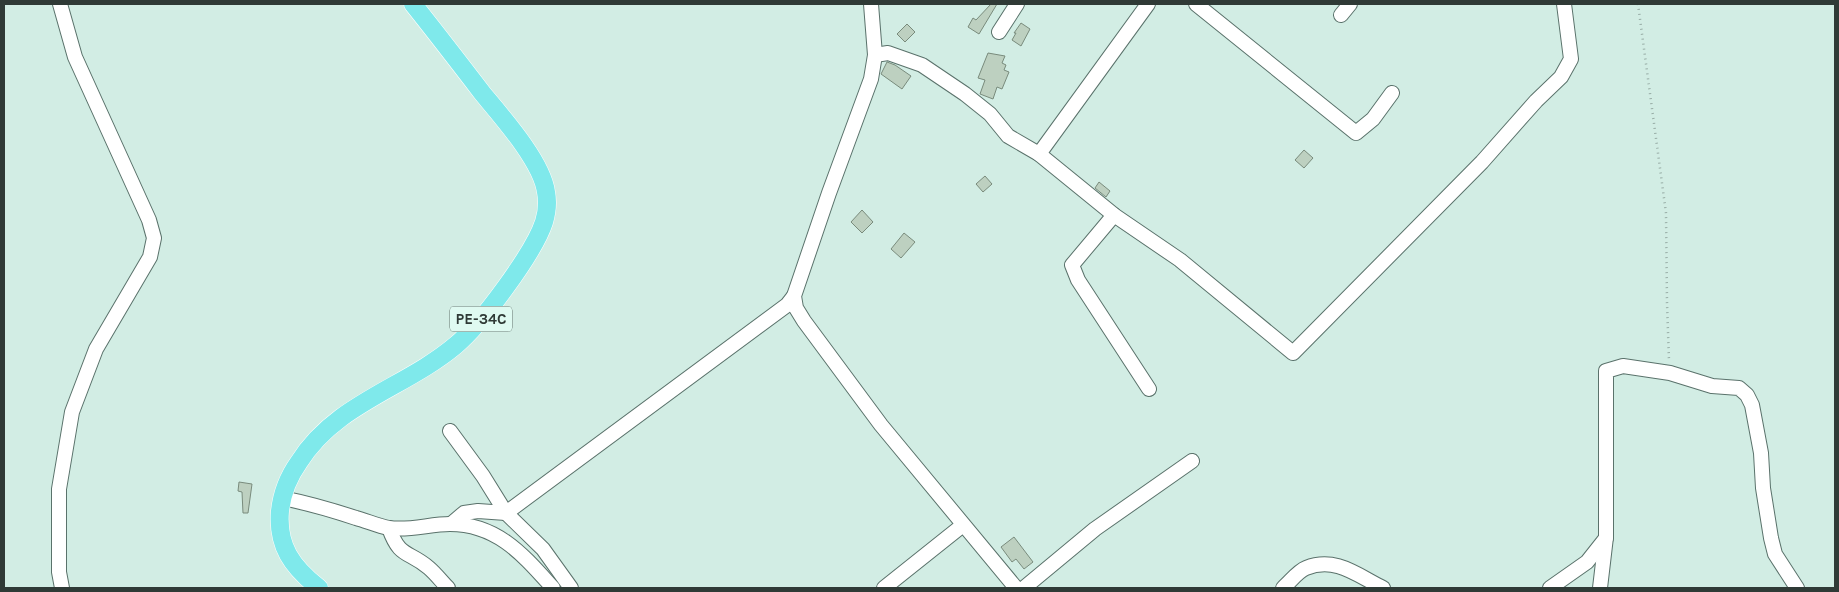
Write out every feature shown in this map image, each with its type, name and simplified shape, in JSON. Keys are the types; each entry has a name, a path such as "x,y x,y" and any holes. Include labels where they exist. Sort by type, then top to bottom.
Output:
{"main road":[{"name":"PE-34C","path":"319,588 301,573 292,562 286,552 280,531 279,520 282,498 288,480 303,455 332,424 359,405 438,358 456,345 497,298 530,250 544,222 547,201 544,180 540,170 502,117 413,4"}],"street":[{"path":"60,4 76,56 149,220 154,238 150,257 96,348 72,412 59,489 59,572 62,588"},
{"path":"451,524 464,513 478,511 506,513 787,305 794,296 871,80 875,55 871,4"},
{"path":"999,32 1017,4"},
{"path":"1039,154 1148,4"},
{"path":"1196,4 1356,133 1373,119 1392,94"},
{"path":"1341,15 1350,4"},
{"path":"875,55 888,52 922,65 965,94 990,114 1008,136 1039,154 1114,215 1180,260 1294,353 1482,162 1560,76 1571,59 1564,4"},
{"path":"1114,215 1072,265 1078,280 1149,389"},
{"path":"794,296 796,308 804,321 869,410 1016,588"},
{"path":"1600,588 1606,537 1606,371 1623,366 1670,373 1712,386 1739,388 1747,395 1752,405 1761,453 1763,488 1775,554 1797,588"},
{"path":"450,431 483,476 506,513 543,549 571,588"},
{"path":"1024,588 1095,529 1192,461"},
{"path":"282,498 309,503 389,528 410,529 451,524 484,530 504,540 521,552 553,588"},
{"path":"884,588 963,525"},
{"path":"389,528 394,543 401,551 429,568 448,588"},
{"path":"1550,588 1587,562 1606,537"},
{"path":"1283,588 1306,568 1326,564 1342,566 1383,588"}],"path":[{"path":"1638,4 1666,213 1670,373"}],"building":[{"path":"991,4 997,4 979,34 968,27 973,18 976,20"},
{"path":"1021,23 1030,29 1021,46 1012,40 1016,33 1014,33"},
{"path":"907,24 915,32 905,42 897,34"},
{"path":"988,53 1005,56 1002,63 1006,65 1004,70 1009,72 1002,89 997,87 993,99 980,94 985,80 978,78"},
{"path":"887,62 911,76 902,89 881,74"},
{"path":"1304,150 1313,158 1304,168 1295,160"},
{"path":"985,176 992,184 983,192 976,184"},
{"path":"1099,182 1110,191 1106,197 1095,188"},
{"path":"862,210 873,222 862,233 851,222"},
{"path":"904,233 915,242 901,258 891,249"},
{"path":"239,482 252,484 248,513 243,513 242,492 238,491"},
{"path":"1014,537 1033,562 1024,569 1016,559 1012,562 1001,547"}]}
